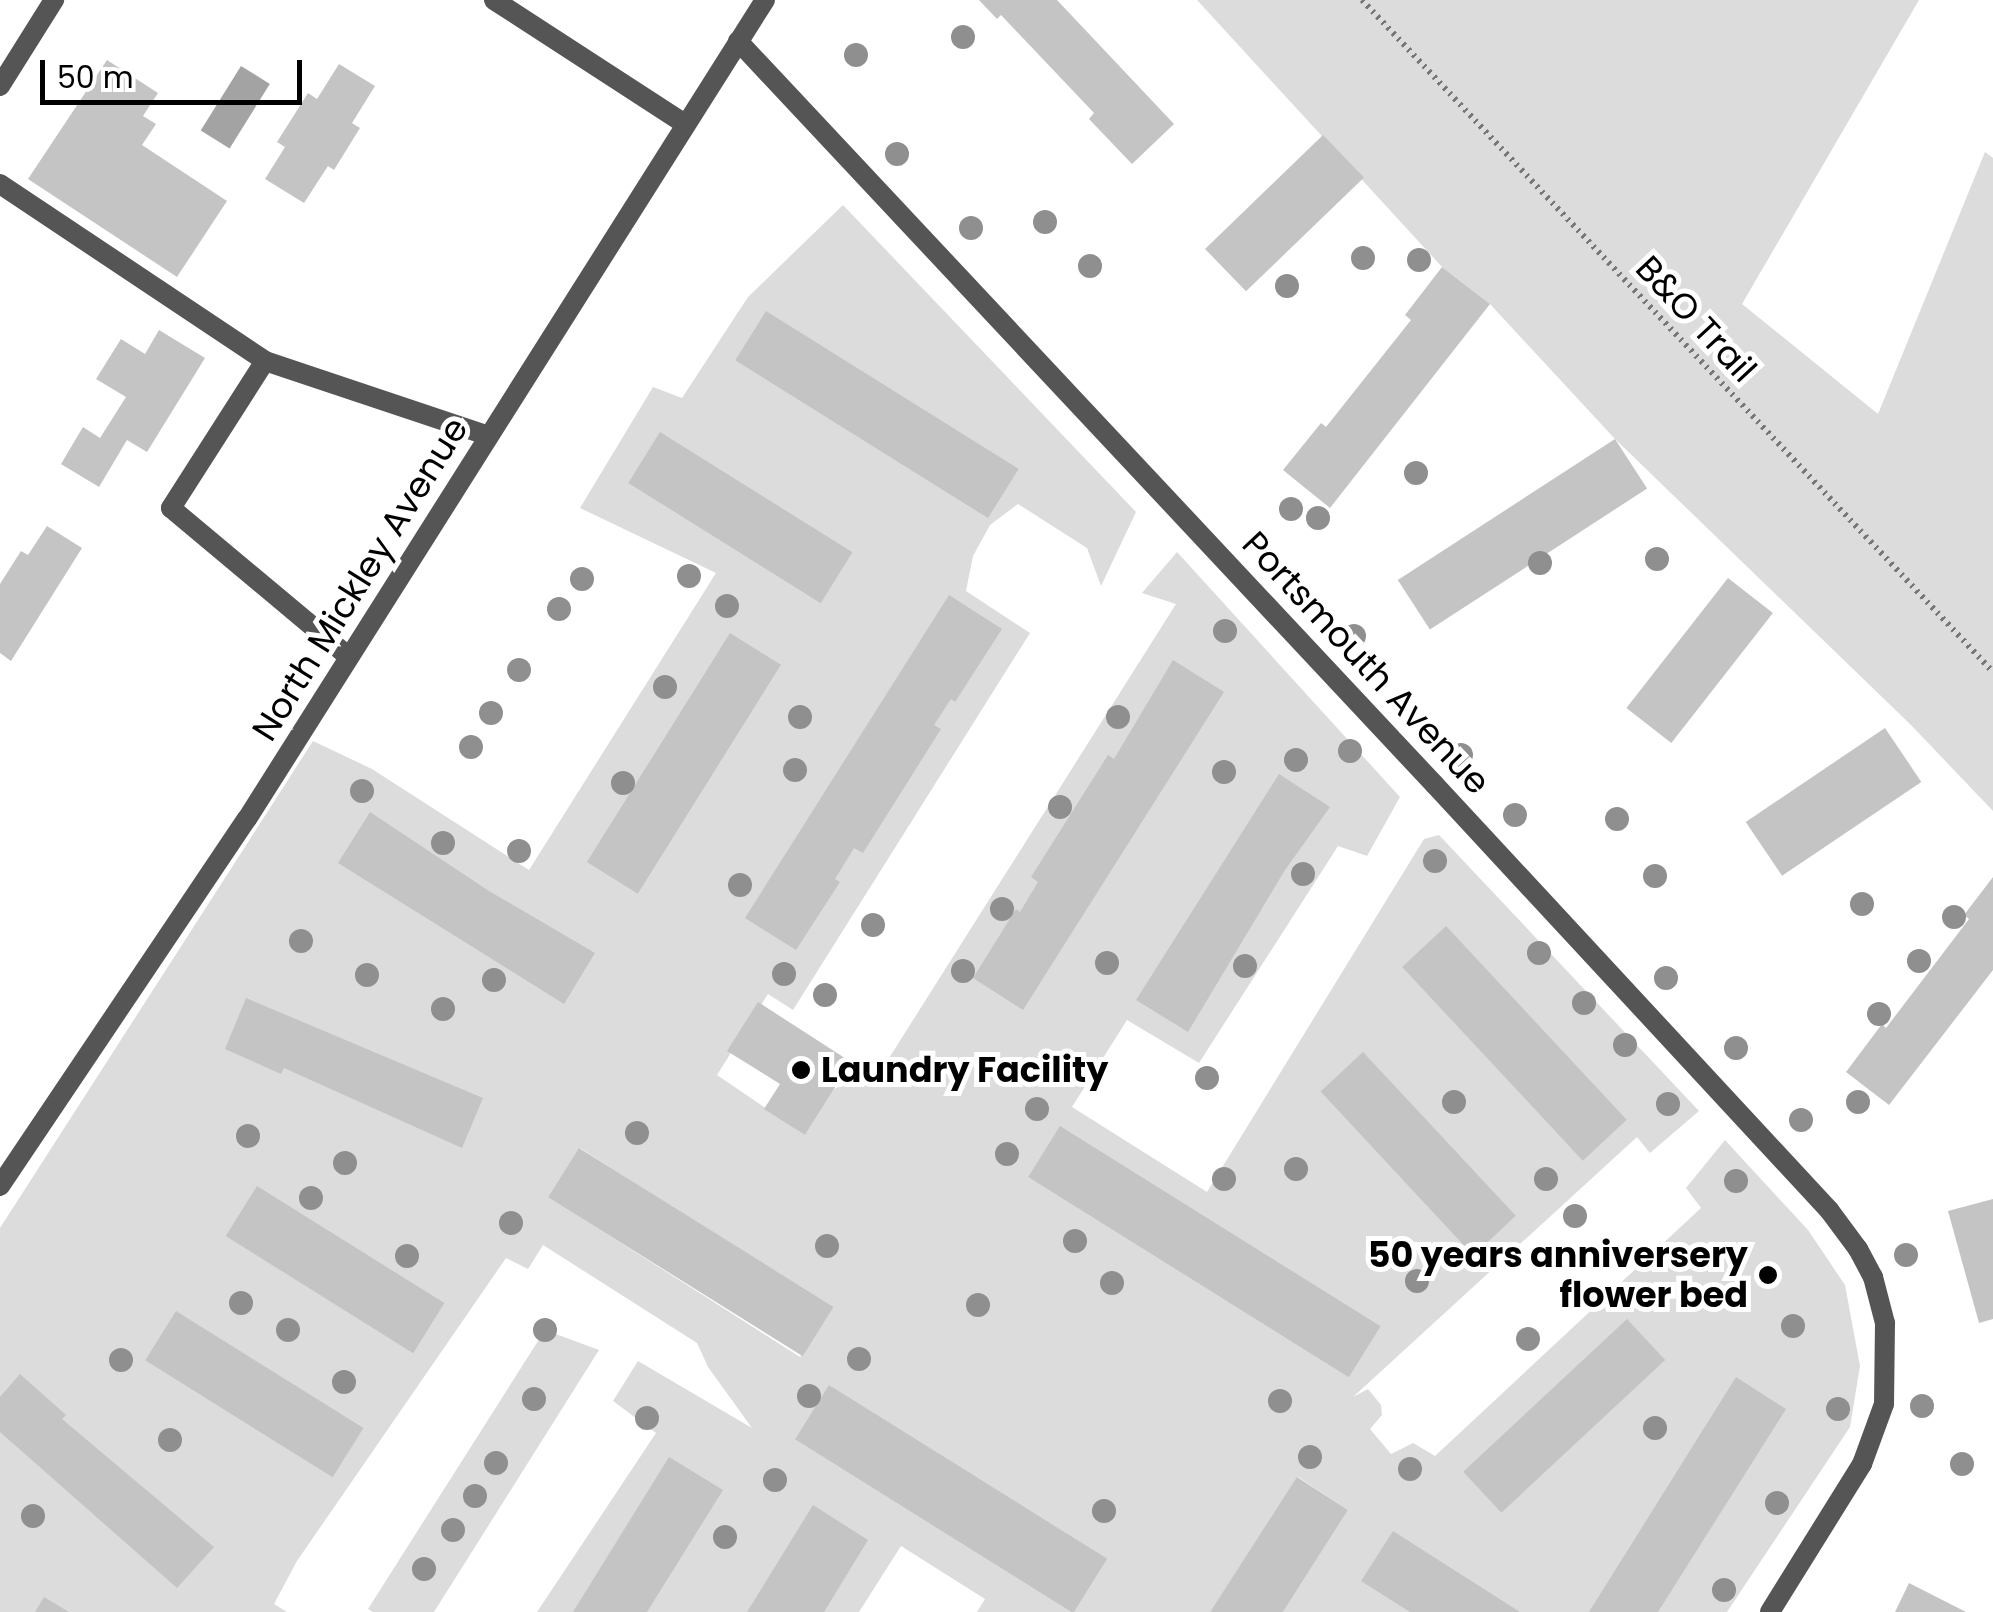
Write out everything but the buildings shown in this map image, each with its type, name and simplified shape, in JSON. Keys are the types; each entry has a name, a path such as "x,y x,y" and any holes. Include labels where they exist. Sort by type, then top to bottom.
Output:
{"street":[{"path":"0,86 54,0"},
{"path":"494,0 686,124"},
{"name":"North Mickley Avenue","path":"0,1186 247,819 765,0"},
{"name":"Portsmouth Avenue","path":"738,40 1829,1210 1873,1277 1886,1323 1884,1404 1869,1450 1770,1612"},
{"path":"0,184 265,361 489,436"},
{"path":"265,361 170,508 349,657"}],"path":[{"name":"B&O Trail","path":"1362,0 1993,672"}],"shaded area":[{"path":"1197,0 1919,0 1742,304 1878,414 1985,152 1993,158 1993,811 1911,725 1615,439 1490,304 1442,267"},
{"path":"241,66 270,84 230,148 201,130"},
{"path":"843,205 1136,512 1101,586 1087,548 1018,504 990,525 973,556 966,591 1030,633 793,1010 768,994 717,1075 805,1135 834,1089 884,1066 1176,604 1142,593 1177,552 1400,797 1367,856 1338,846 1199,1063 1127,1020 1072,1107 1207,1192 1424,839 1439,835 1699,1111 1650,1153 1637,1137 1353,1397 1368,1389 1381,1405 1382,1415 1370,1429 1391,1454 1413,1443 1435,1456 1701,1208 1686,1188 1725,1140 1808,1230 1845,1285 1860,1366 1850,1427 1727,1612 1283,1612 1348,1510 1298,1477 1210,1612 977,1612 985,1599 901,1546 859,1612 537,1612 656,1433 613,1401 638,1361 752,1428 708,1367 697,1343 543,1245 528,1269 506,1258 297,1561 274,1604 287,1612 0,1612 0,1228 313,741 372,769 529,870 716,573 580,508 653,387 682,398 748,297","holes":["580,1148 831,1309 800,1357 549,1197","830,1385 1074,1611 796,1439"]},
{"path":"545,1330 599,1350 434,1612 368,1609"}],"place":[{"name":"Laundry Facility","path":"801,1070"},
{"name":"50 years anniversery flower bed","path":"1768,1275"}]}
